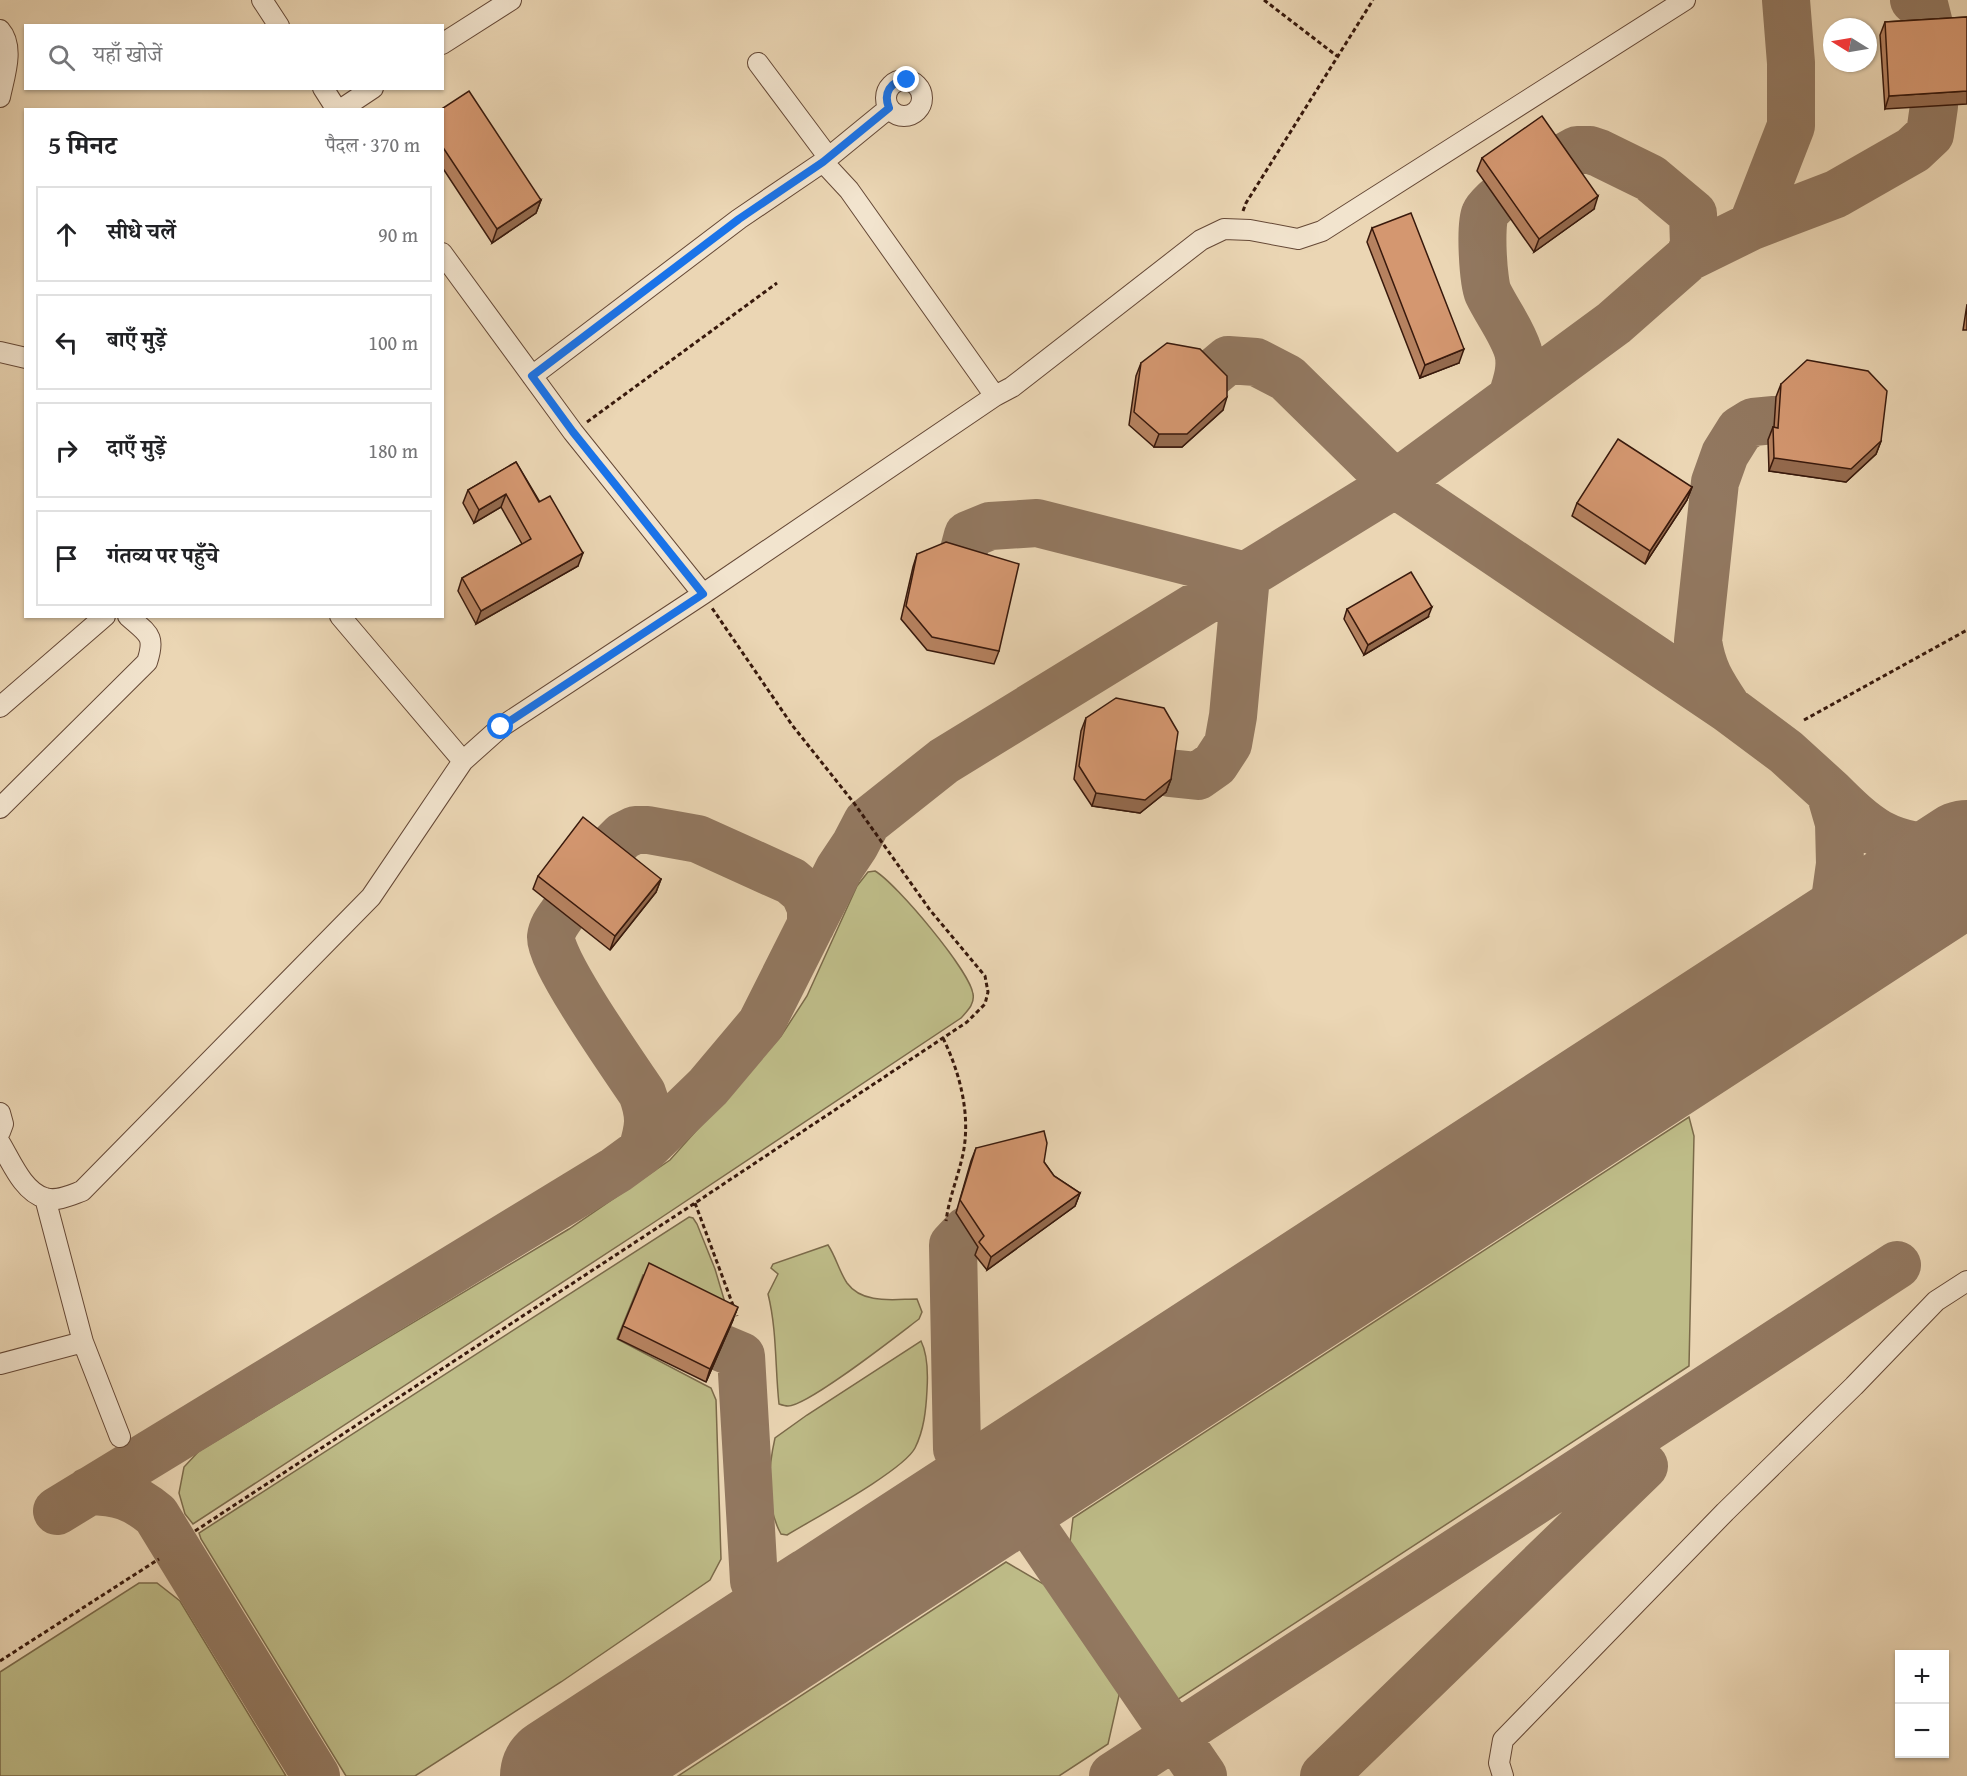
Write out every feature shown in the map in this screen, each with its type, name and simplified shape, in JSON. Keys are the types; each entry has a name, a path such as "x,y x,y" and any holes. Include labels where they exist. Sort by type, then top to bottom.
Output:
{"lane":[{"path":"262,0 278,24"},
{"path":"444,43 511,0"},
{"path":"0,1143 27,1187 45,1198 61,1199 82,1191 371,897 463,761 501,727 703,594 995,396 1012,387 1201,240 1224,229 1298,239 1322,231 1685,0"},
{"path":"0,30 5,36 8,55 0,97"},
{"path":"758,63 995,396"},
{"path":"324,90 338,108"},
{"path":"342,108 370,90"},
{"path":"532,376 739,219 826,160 889,108"},
{"path":"444,256 573,432 703,594"},
{"path":"0,352 24,358"},
{"path":"0,706 103,618"},
{"path":"0,808 147,662 152,648 149,634 131,618"},
{"path":"342,618 463,761"},
{"path":"0,1113 3,1124 0,1132"},
{"path":"45,1198 83,1342 120,1437"},
{"path":"1503,1776 1499,1763 1503,1740 1708,1528 1854,1386 1936,1301 1967,1281"},
{"path":"0,1364 83,1342"}],"path":[{"path":"1264,0 1338,56"},
{"path":"1237,230 1246,203 1372,0"},
{"path":"573,432 777,283"},
{"path":"195,1531 967,1022 985,1004 988,992 985,976 930,910 854,803 792,725 703,594"},
{"path":"1804,720 1967,630"},
{"path":"943,1038 952,1058 965,1106 963,1153 949,1200 946,1221"},
{"path":"695,1203 737,1316"},
{"path":"0,1661 159,1559"}],"shaded area":[{"path":"875,871 899,892 931,928 969,983 973,1001 961,1018 193,1524 185,1514 179,1493 184,1467 199,1451 569,1229 670,1160 781,1036 807,996 857,886 868,872"},
{"path":"1689,1117 1694,1136 1689,1366 1174,1702 1070,1542 1073,1518"},
{"path":"689,1217 693,1218 697,1224 715,1269 729,1316 643,1275 617,1339 711,1388 716,1400 721,1559 710,1580 561,1682 415,1776 346,1776 199,1533"},
{"path":"828,1245 844,1278 854,1290 870,1298 917,1299 922,1312 919,1319 814,1395 799,1403 782,1405 779,1404 774,1335 768,1294 778,1274 771,1268 773,1264"},
{"path":"921,1341 926,1358 927,1390 924,1420 915,1448 894,1469 836,1507 787,1535 781,1534 772,1511 769,1487 775,1438"},
{"path":"1006,1562 1047,1586 1120,1691 1108,1744 1059,1776 678,1776"},
{"path":"139,1583 157,1583 180,1601 286,1776 0,1776 0,1672"}],"building":[{"path":"1967,17 1967,91 1889,96 1885,22"},
{"path":"469,91 541,200 497,229 444,149 443,108"},
{"path":"1542,116 1598,196 1539,239 1482,158"},
{"path":"1411,213 1464,349 1425,365 1372,228"},
{"path":"1167,343 1200,349 1227,376 1227,397 1187,434 1159,434 1134,412 1141,363"},
{"path":"1807,360 1868,371 1887,391 1881,441 1851,469 1774,458 1773,427 1778,428 1781,384"},
{"path":"1618,439 1692,487 1650,551 1577,503"},
{"path":"516,462 539,502 550,496 583,553 481,611 462,578 531,539 506,494 479,510 468,490"},
{"path":"946,542 1019,564 999,651 932,637 906,606 917,554"},
{"path":"1411,572 1432,607 1368,645 1347,609"},
{"path":"1116,698 1164,708 1178,732 1171,779 1145,800 1096,793 1079,766 1086,718"},
{"path":"583,817 661,879 615,936 538,876"},
{"path":"1044,1131 1047,1143 1044,1162 1054,1176 1080,1193 991,1257 979,1242 984,1236 960,1200 976,1148"},
{"path":"649,1263 738,1307 710,1369 623,1326"}],"taxiway":[{"path":"1752,226 1791,126 1791,63 1786,0"},
{"path":"1914,0 1925,8 1931,32"},
{"path":"57,1511 616,1170 642,1151 708,1087 761,1024 839,869 867,822 944,761 1395,484 1614,323 1689,257 1752,226 1836,194 1913,150 1930,134 1934,106"},
{"path":"1559,160 1577,150 1590,150 1650,178 1693,214 1694,245 1689,257"},
{"path":"1497,200 1485,214 1482,241 1486,287 1518,351 1519,369 1512,397"},
{"path":"1209,376 1228,360 1256,362 1287,378 1395,484 1727,708 1786,752 1830,792 1839,823 1840,864 1835,900 1818,958"},
{"path":"1727,707 1708,676 1698,641 1715,482 1725,454 1740,430 1753,422 1774,420"},
{"path":"961,561 968,535 990,526 1037,523 1246,576 1233,716 1228,744 1215,764 1198,776 1169,773"},
{"path":"1830,792 1866,825 1890,839 1923,847 1967,849"},
{"path":"606,853 623,836 635,830 648,830 698,839 791,881 804,892 811,908 811,925"},
{"path":"563,913 552,933 554,949 575,990 642,1093 648,1122 642,1151"},
{"path":"957,1449 953,1245 967,1230"},
{"path":"1113,1776 1897,1265"},
{"path":"722,1348 741,1356 754,1581"},
{"path":"1324,1776 1644,1466"},
{"path":"1005,1487 1203,1776"},
{"path":"89,1491 125,1496 140,1503 156,1515 316,1776"}],"runway":[{"path":"1967,861 1663,1059 752,1652 1967,861"},
{"path":"561,1776 822,1606"}],"route":[{"path":"501,727 703,594 573,432 532,376 739,219 823,162 889,108 886,101 889,88 900,80 907,80"}]}
